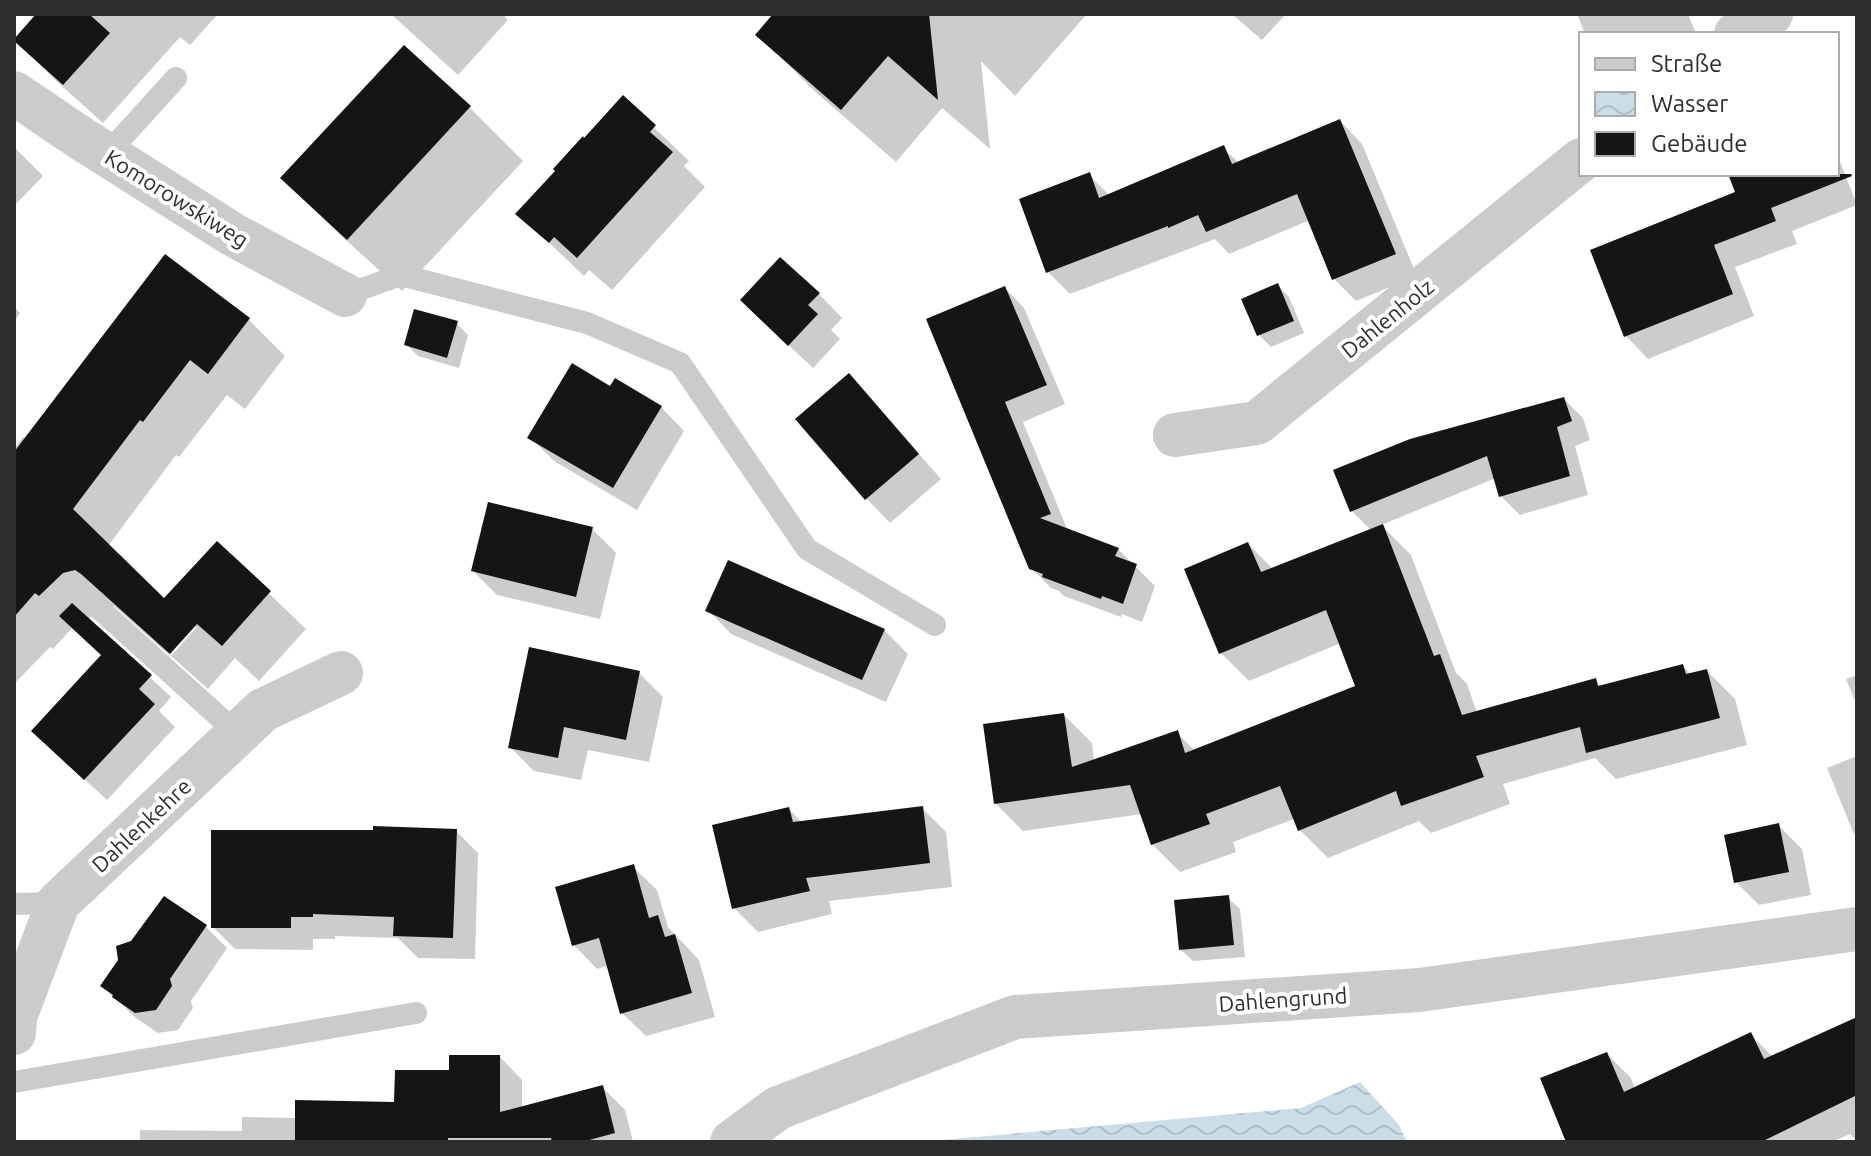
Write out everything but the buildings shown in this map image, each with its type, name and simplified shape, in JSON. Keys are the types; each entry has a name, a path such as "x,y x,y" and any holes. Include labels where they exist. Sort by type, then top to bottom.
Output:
{"street":[{"path":"1740,32 1771,14"},
{"name":"Komorowskiweg","path":"14,93 232,234 345,295"},
{"name":"Dahlenholz","path":"1175,435 1257,423 1579,162"},
{"name":"Dahlenkehre","path":"14,1033 15,1017 58,903 263,710 341,673"},
{"name":"Dahlengrund","path":"732,1142 778,1108 1015,1017 1419,990 1857,929"}],"lane":[{"path":"107,154 176,78"},
{"path":"345,295 401,275 587,323 680,363 807,549 935,625"},
{"path":"14,639 72,584 238,734"},
{"path":"14,904 58,903"},
{"path":"14,1082 416,1013"}],"water":[{"path":"1360,1082 1399,1125 1407,1142 938,1142 1301,1108"}]}
